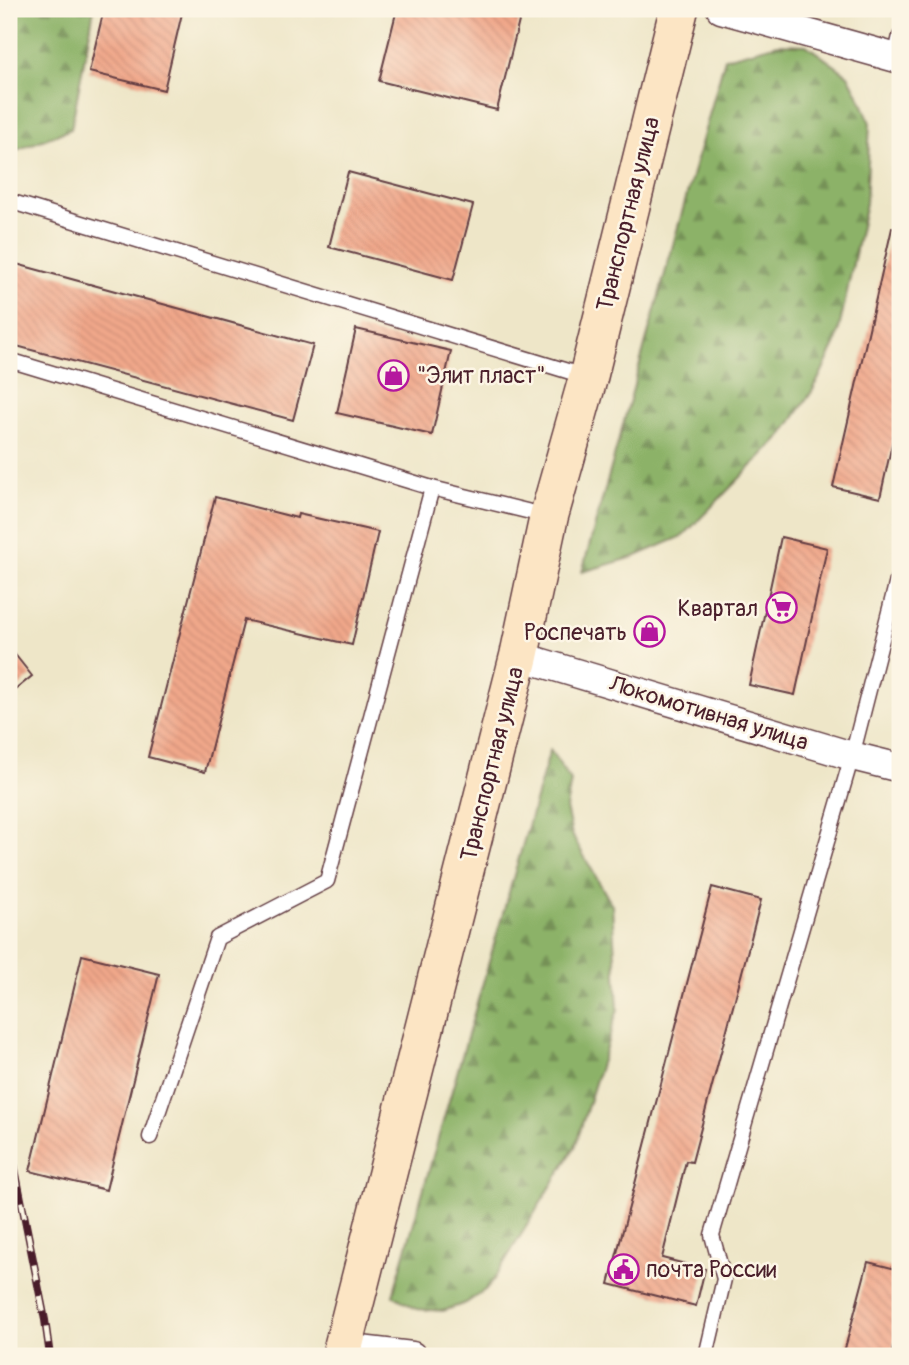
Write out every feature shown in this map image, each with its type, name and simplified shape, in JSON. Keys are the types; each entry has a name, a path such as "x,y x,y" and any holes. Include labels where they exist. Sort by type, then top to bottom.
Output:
{"street":[{"name":"Транспортная улица","path":"342,1352 519,656 549,516 588,378 679,9"},
{"path":"721,9 898,51"},
{"name":"Локомотивная улица","path":"519,656 900,768"},
{"path":"342,1352 412,1356"}],"lane":[{"path":"9,201 588,378"},
{"path":"9,360 432,488 549,516"},
{"path":"150,1138 217,938 327,881 432,488"},
{"path":"706,1356 724,1279 712,1234 852,756 900,569"}],"green space":[{"path":"9,9 94,9 71,129 9,153"},
{"path":"778,44 806,45 848,75 870,123 866,203 836,343 813,390 783,434 683,536 634,557 582,572 725,58"},
{"path":"550,750 571,781 566,808 572,835 612,905 618,1009 575,1147 489,1287 466,1303 443,1311 416,1309 393,1295"}],"building":[{"path":"104,9 183,9 164,90 89,72"},
{"path":"397,9 522,9 497,110 379,81"},
{"path":"348,172 473,205 453,280 329,247"},
{"path":"892,228 900,229 900,408 880,498 833,487"},
{"path":"9,262 313,345 293,420 9,344"},
{"path":"356,329 451,351 432,435 337,413"},
{"path":"215,497 297,518 298,514 378,532 352,645 244,620 205,772 148,757"},
{"path":"781,537 827,548 795,695 749,685"},
{"path":"9,647 32,676 9,695"},
{"path":"712,887 761,900 692,1162 686,1161 662,1258 705,1269 696,1306 609,1284"},
{"path":"82,955 159,974 106,1190 30,1171"},
{"path":"868,1262 900,1270 900,1321 891,1356 843,1356"}],"railway":[{"path":"9,1139 50,1356"}],"place":[{"name":"\"Элит пласт\"","path":"394,375"},
{"name":"Квартал","path":"781,608"},
{"name":"Роспечать","path":"650,632"},
{"name":"почта России","path":"623,1269"}]}
